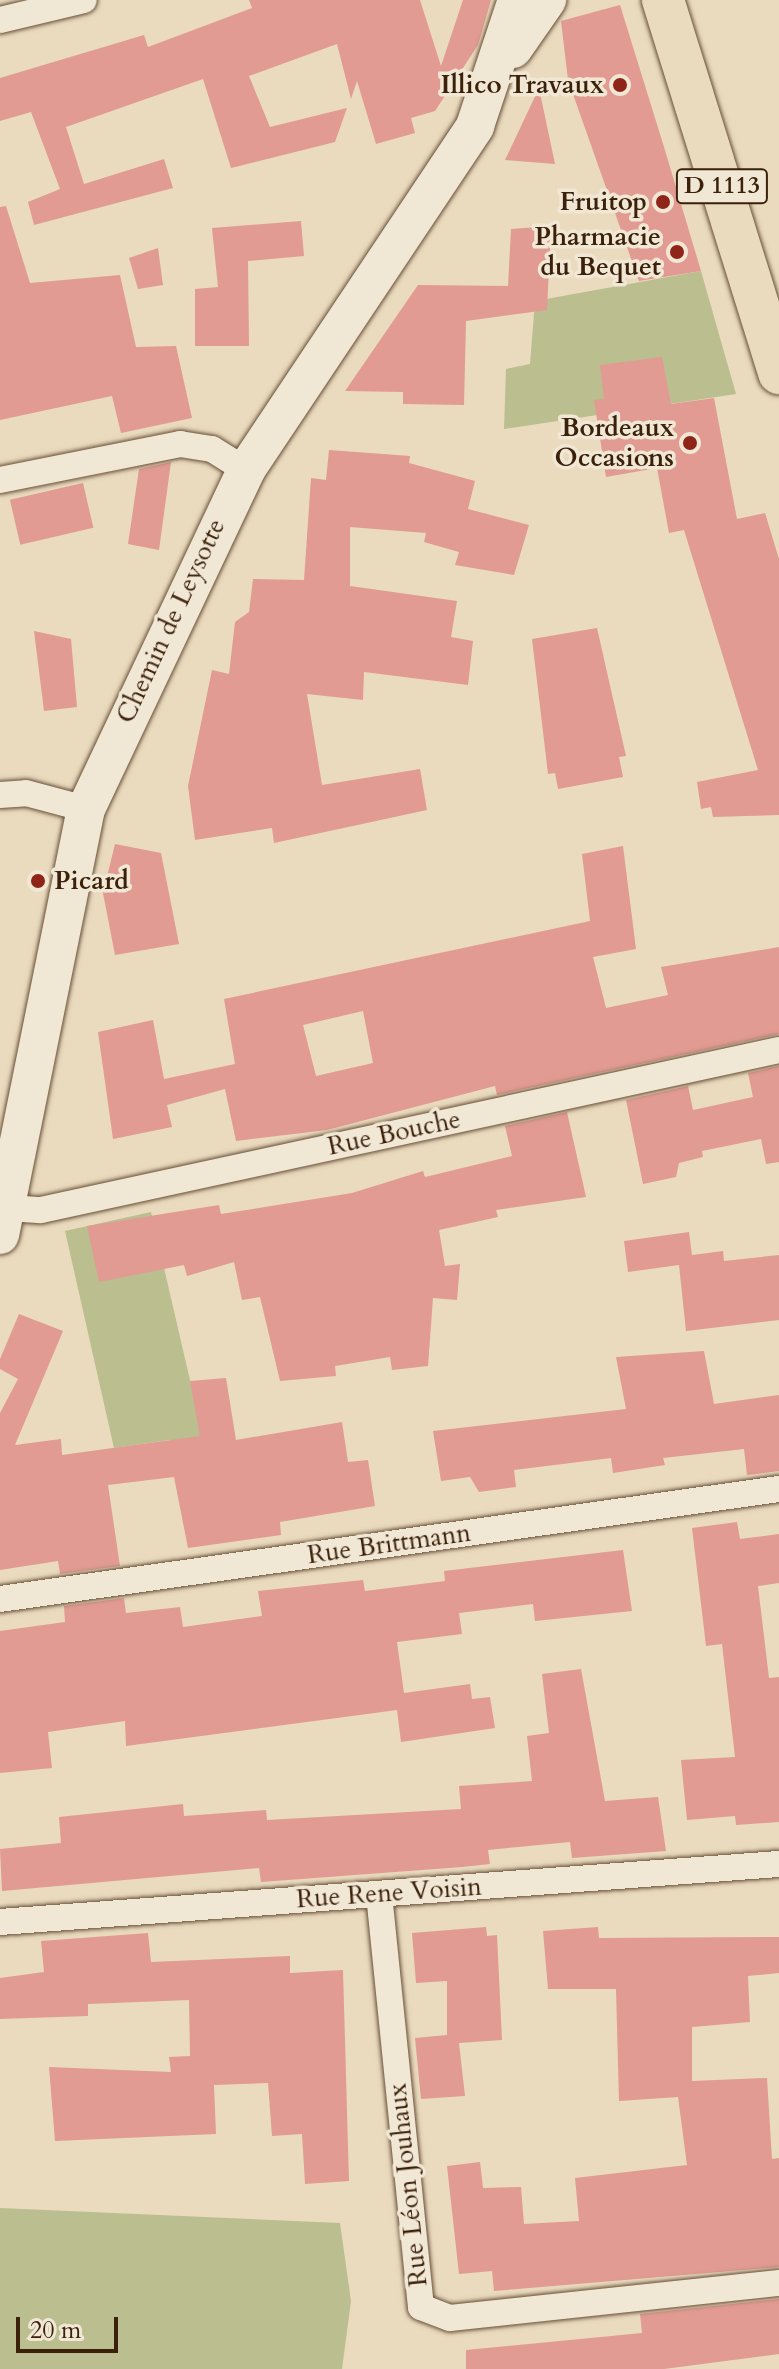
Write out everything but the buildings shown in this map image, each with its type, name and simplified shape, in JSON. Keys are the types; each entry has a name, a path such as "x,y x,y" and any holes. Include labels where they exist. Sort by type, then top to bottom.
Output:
{"main road":[{"name":"D 1113","path":"663,0 779,373"}],"street":[{"path":"0,20 84,0"},
{"name":"Chemin de Leysotte","path":"498,71 517,0"},
{"name":"Chemin de Leysotte","path":"4,1222 86,809 246,470 448,173 498,71 547,0"},
{"path":"0,480 180,444 212,449 246,470"},
{"path":"0,795 26,793 86,809"},
{"name":"Rue Bouche","path":"4,1222 41,1210 779,1050"},
{"name":"Rue Brittmann","path":"0,1599 779,1489"},
{"name":"Rue Rene Voisin","path":"0,1922 779,1864"},
{"name":"Rue Léon Jouhaux","path":"379,1894 421,2307 450,2318 779,2283"}],"green space":[{"path":"701,271 736,394 504,429 506,369 530,364 535,301"},
{"path":"151,1212 193,1393 223,1444 169,1440 114,1448 65,1231"},
{"path":"0,2208 340,2223 351,2301 342,2369 0,2369"}],"place":[{"name":"Illico Travaux","path":"620,85"},
{"name":"Fruitop","path":"663,202"},
{"name":"Pharmacie du Bequet","path":"677,252"},
{"name":"Bordeaux Occasions","path":"690,443"},
{"name":"Picard","path":"38,881"}]}
